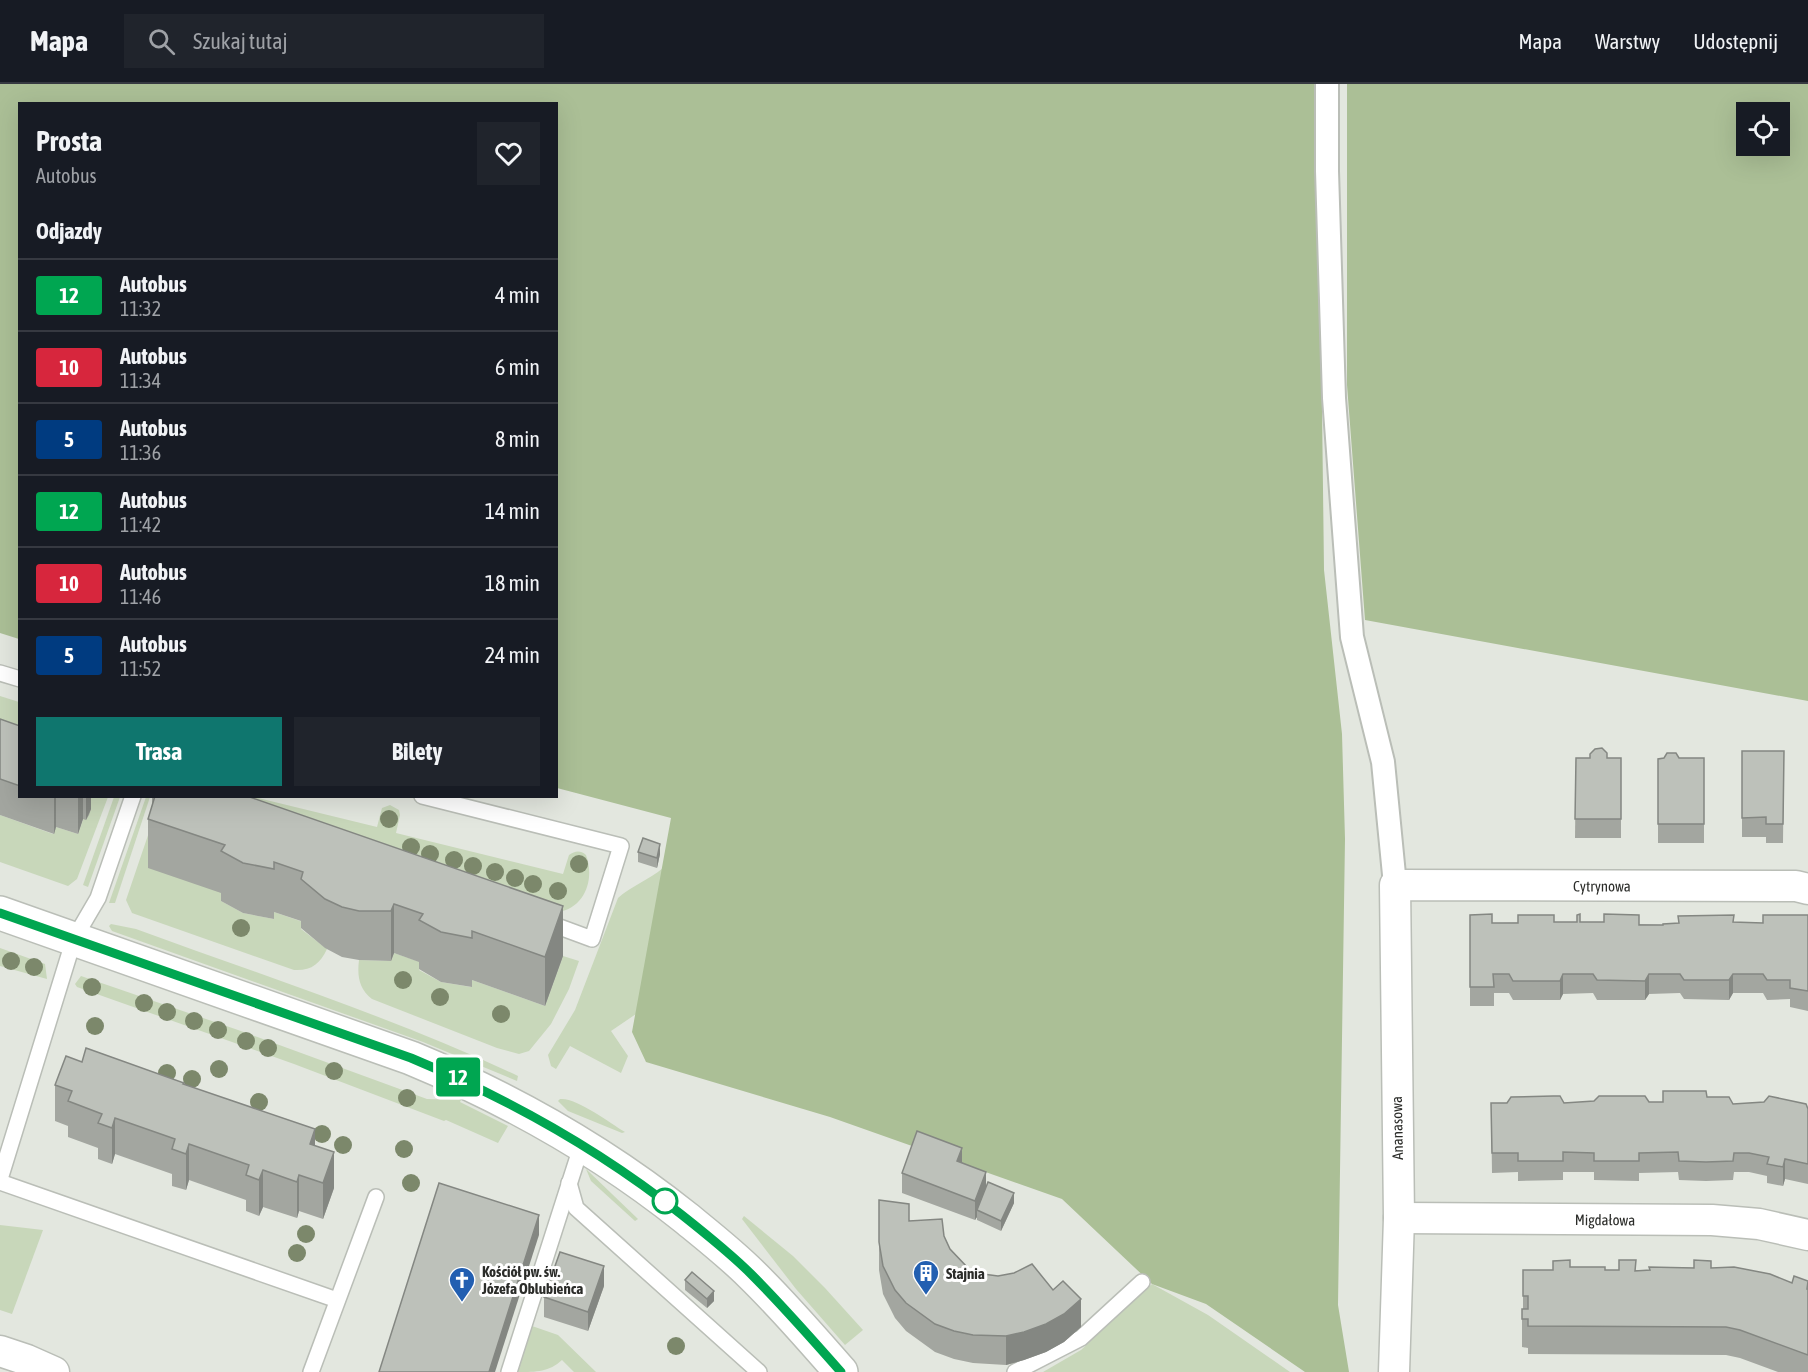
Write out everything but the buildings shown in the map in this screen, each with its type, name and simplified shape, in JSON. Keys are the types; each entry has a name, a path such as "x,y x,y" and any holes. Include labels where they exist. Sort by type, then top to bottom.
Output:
{"street":[{"path":"1327,84 1327,171 1334,398 1352,637 1383,762 1395,885"},
{"name":"Cytrynowa","path":"1395,885 1796,886 1808,889"},
{"name":"Ananasowa","path":"1394,1372 1399,1218 1395,885"},
{"path":"0,913 411,1058 472,1083 582,1143 651,1190 711,1238 750,1273 841,1372"},
{"name":"Migdałowa","path":"1399,1218 1712,1220 1759,1224 1808,1235"},
{"path":"0,1351 54,1372"}],"lane":[{"path":"0,673 18,678"},
{"path":"132,798 98,898 74,939 0,1180 336,1300"},
{"path":"431,798 621,846 592,939 528,916"},
{"path":"509,1372 582,1143"},
{"path":"569,1183 576,1208 759,1372"},
{"path":"311,1372 375,1197"},
{"path":"1015,1372 1081,1338 1142,1282"}],"green space":[{"path":"0,84 1318,84 1324,570 1342,734 1345,839 1338,1305 1349,1372 1305,1372 1206,1304 1152,1284 1062,1199 830,1117 646,1062 632,1032 671,818 558,788 558,102 18,102 18,639 0,633"},
{"path":"1347,84 1808,84 1808,701 1365,620 1347,385"},
{"path":"0,696 18,702 18,728 0,721"},
{"path":"91,798 108,798 77,879 68,886 0,862 0,815 53,834 56,827 78,834"},
{"path":"114,798 120,798 88,887 83,885"},
{"path":"146,798 150,798 115,903 109,903"},
{"path":"162,798 225,894 221,901 243,913 274,919 274,912 303,922 301,929 327,949 321,959 310,968 294,970 132,913 126,900"},
{"path":"241,798 258,798 377,827 382,808 390,805 399,810 396,833 563,874 569,855 582,852 586,855 589,873 586,891 575,905 558,912"},
{"path":"663,868 636,1014 611,1031 628,1056 621,1073 570,1046 556,1069 551,1066 548,1055 575,1010 618,898"},
{"path":"111,924 136,929 377,1016 518,1076 517,1081 423,1042 112,931 109,926"},
{"path":"0,948 45,964 47,979 0,966"},
{"path":"394,953 423,963 419,970 441,982 471,987 472,980 545,1006 563,956 579,961 569,989 551,1024 529,1051 519,1054 497,1048 372,999 364,991 360,982 359,960 391,961"},
{"path":"81,976 427,1099 461,1100 460,1102 508,1126 498,1143 446,1120 77,987 75,984"},
{"path":"567,1099 584,1106 625,1132 622,1133 568,1111 558,1101"},
{"path":"586,1169 638,1219 635,1221 591,1181"},
{"path":"744,1216 793,1256 863,1330 845,1345 796,1289 742,1219"},
{"path":"0,1225 43,1230 12,1314 0,1310"},
{"path":"1152,1284 1208,1315 1290,1372 1043,1372 1081,1350"},
{"path":"532,1326 558,1335 596,1372 574,1372 562,1360 542,1370 518,1372"}],"bus line":[{"name":"12","path":"0,913 411,1058 472,1083 531,1114 617,1166 711,1238 750,1273 841,1372"}],"place":[{"name":"Stajnia","path":"926,1296"},
{"name":"Kościół pw. św. Józefa Oblubieńca","path":"462,1303"}]}
